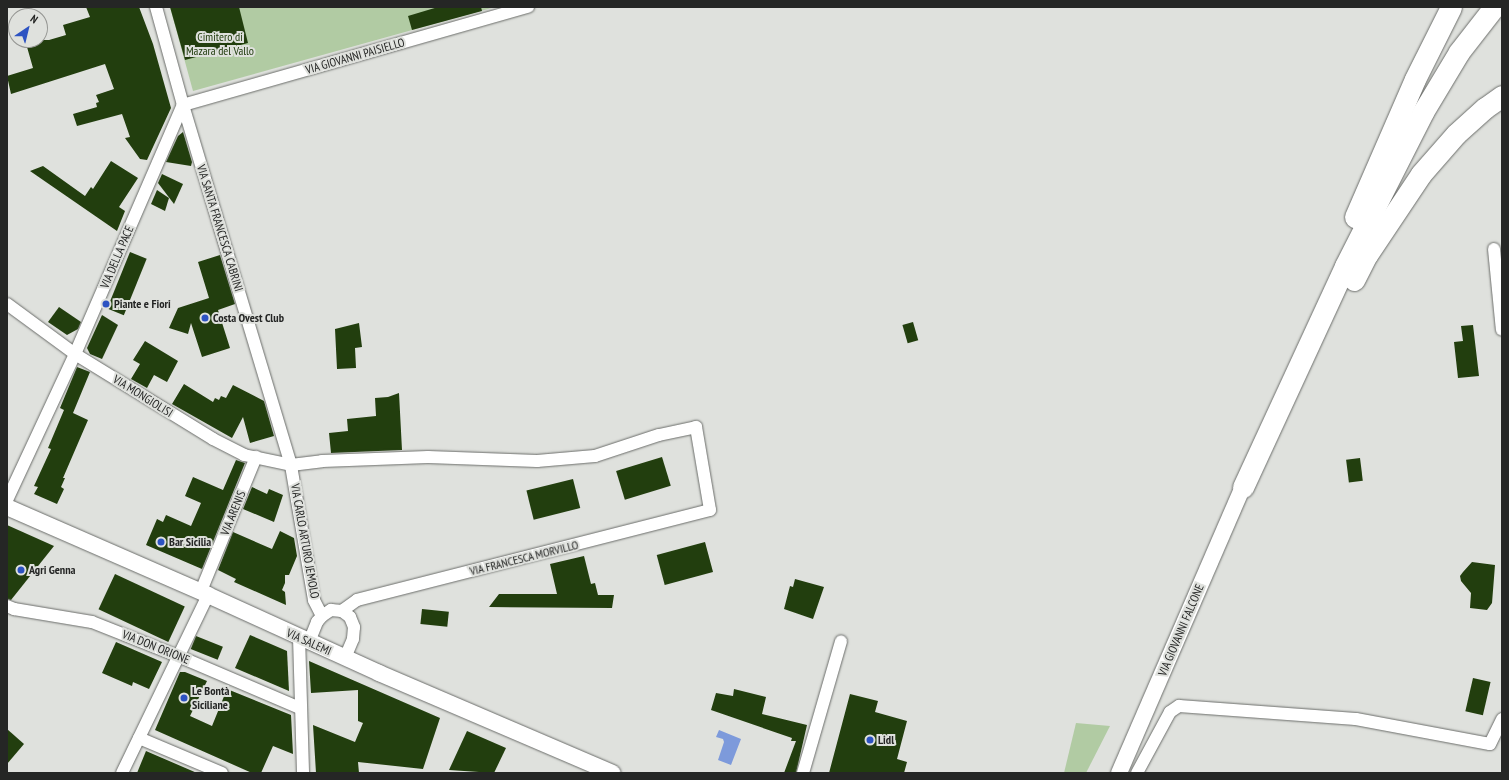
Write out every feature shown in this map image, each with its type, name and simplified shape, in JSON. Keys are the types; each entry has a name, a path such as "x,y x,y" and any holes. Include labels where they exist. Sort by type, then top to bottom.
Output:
{"highway":[{"path":"1243,487 1326,280 1415,79 1451,7"},
{"path":"1243,487 1345,266 1423,112 1459,52 1494,7"},
{"path":"1243,487 1367,255 1416,180 1456,134 1485,108 1502,96"}],"main road":[{"name":"VIA GIOVANNI FALCONE","path":"1119,773 1243,487"},
{"name":"VIA SALEMI","path":"7,507 204,593 304,640 612,773"}],"street":[{"path":"156,7 183,105"},
{"name":"VIA GIOVANNI PAISIELLO","path":"183,105 528,7"},
{"name":"VIA DELLA PACE","path":"7,500 75,354 183,105"},
{"name":"VIA SANTA FRANCESCA CABRINI","path":"183,105 291,465"},
{"path":"1494,249 1502,330"},
{"name":"VIA MONGIOLISI","path":"7,304 75,354 213,439 244,455 291,465"},
{"name":"VIA FRANCESCA MORVILLO","path":"291,465 322,461 428,457 536,462 595,456 659,435 696,427 710,510 357,600 342,611"},
{"name":"VIA ARENIS","path":"122,773 178,656 204,593 256,457"},
{"name":"VIA CARLO ARTURO JEMOLO","path":"291,465 314,600 322,616"},
{"name":"VIA DON ORIONE","path":"7,606 14,609 92,622 178,656 300,708"},
{"path":"303,773 300,708 304,640 322,616 331,610 342,611 350,618 354,627 353,639 345,658"},
{"path":"803,773 841,641"},
{"path":"1137,773 1170,712 1179,706 1356,719 1490,744 1502,719"},
{"path":"139,738 222,773"}],"green space":[{"name":"Cimitero di Mazara del Vallo","path":"170,7 495,7 193,91"},
{"path":"1076,723 1110,726 1086,773 1064,773"}],"water":[{"path":"719,730 741,739 731,765 718,760 724,742 723,739 716,737"}],"building":[{"path":"86,7 139,7 153,44 171,108 147,160 140,159 125,138 130,137 122,114 77,126 73,114 97,107 96,103 99,102 96,95 114,89 105,64 11,94 7,76 33,68 27,48 48,48 48,40 66,35 63,25 90,17"},
{"path":"170,7 239,7 248,43 185,60"},
{"path":"438,7 481,7 482,11 412,30 408,16"},
{"path":"183,132 192,162 191,166 166,162 178,136"},
{"path":"111,161 138,178 119,207 125,211 117,231 30,171 43,166 85,196 91,187 93,189"},
{"path":"162,174 183,184 174,204 158,183"},
{"path":"157,190 169,198 165,211 151,204"},
{"path":"130,252 147,259 124,315 107,309"},
{"path":"220,255 235,304 218,310 230,348 202,357 191,323 188,334 169,328 178,308 209,298 198,262"},
{"path":"59,307 81,322 78,329 67,335 48,322"},
{"path":"102,315 118,325 102,359 90,354 87,348"},
{"path":"913,322 918,340 908,343 902,325"},
{"path":"359,323 362,347 355,348 356,368 337,369 335,329"},
{"path":"1473,325 1479,376 1458,378 1454,342 1463,341 1461,326"},
{"path":"145,341 178,361 167,382 154,375 147,388 131,379 140,364 133,360"},
{"path":"77,367 90,372 73,413 88,420 63,478 65,478 61,487 64,489 57,504 34,494 38,487 34,486 51,449 48,448 64,410 60,408"},
{"path":"184,384 213,402 215,398 219,400 221,396 226,398 233,385 264,401 274,436 250,443 243,417 232,438 172,404"},
{"path":"399,393 402,450 331,453 329,433 348,431 347,419 376,416 375,398 388,397"},
{"path":"662,457 671,486 625,500 616,471"},
{"path":"1360,458 1363,481 1349,483 1346,460"},
{"path":"236,460 245,463 202,569 146,545 157,519 163,522 166,515 191,526 201,503 185,496 193,477 223,490"},
{"path":"573,479 580,508 534,520 526,491"},
{"path":"252,487 267,494 269,489 283,495 274,522 243,509"},
{"name":"Agri Genna","path":"7,525 54,546 11,600 7,599"},
{"path":"280,531 294,538 297,556 289,575 285,575 285,583 282,590 285,592 286,605 234,582 236,579 218,570 233,532 272,549"},
{"path":"705,542 713,572 665,585 657,555"},
{"path":"584,556 591,584 595,583 598,595 614,595 612,608 489,607 499,594 557,594 550,564"},
{"path":"1472,562 1495,565 1492,603 1487,610 1470,608 1471,593 1461,581 1460,576"},
{"path":"115,574 185,607 168,642 99,609"},
{"path":"795,579 824,587 813,619 784,609 790,586 793,587"},
{"path":"422,609 449,612 447,627 420,624"},
{"path":"250,635 287,651 289,691 235,668"},
{"path":"196,636 223,647 218,660 191,649"},
{"path":"116,642 162,662 149,689 133,682 132,686 102,673"},
{"path":"309,661 440,718 423,769 358,762 359,773 316,773 313,725 355,742 363,723 358,721 358,690 311,693"},
{"path":"180,672 185,672 207,681 190,716 212,726 227,689 291,715 293,754 273,746 261,773 252,773 155,730"},
{"path":"1473,678 1491,682 1483,715 1465,711"},
{"path":"734,689 766,697 762,714 807,725 796,773 784,773 796,741 791,741 792,738 711,710 716,693 733,696"},
{"name":"Lidl","path":"850,694 878,701 875,712 907,721 897,759 907,762 904,773 829,773"},
{"path":"7,729 24,744 7,764"},
{"path":"467,731 506,748 494,773 449,770"},
{"path":"146,751 197,773 137,773"}],"place":[{"name":"Piante e Fiori","path":"106,304"},
{"name":"Costa Ovest Club","path":"205,318"},
{"name":"Bar Sicilia","path":"161,542"},
{"name":"Agri Genna","path":"21,570"},
{"name":"Le Bontà Siciliane","path":"184,698"},
{"name":"Lidl","path":"870,740"}]}
